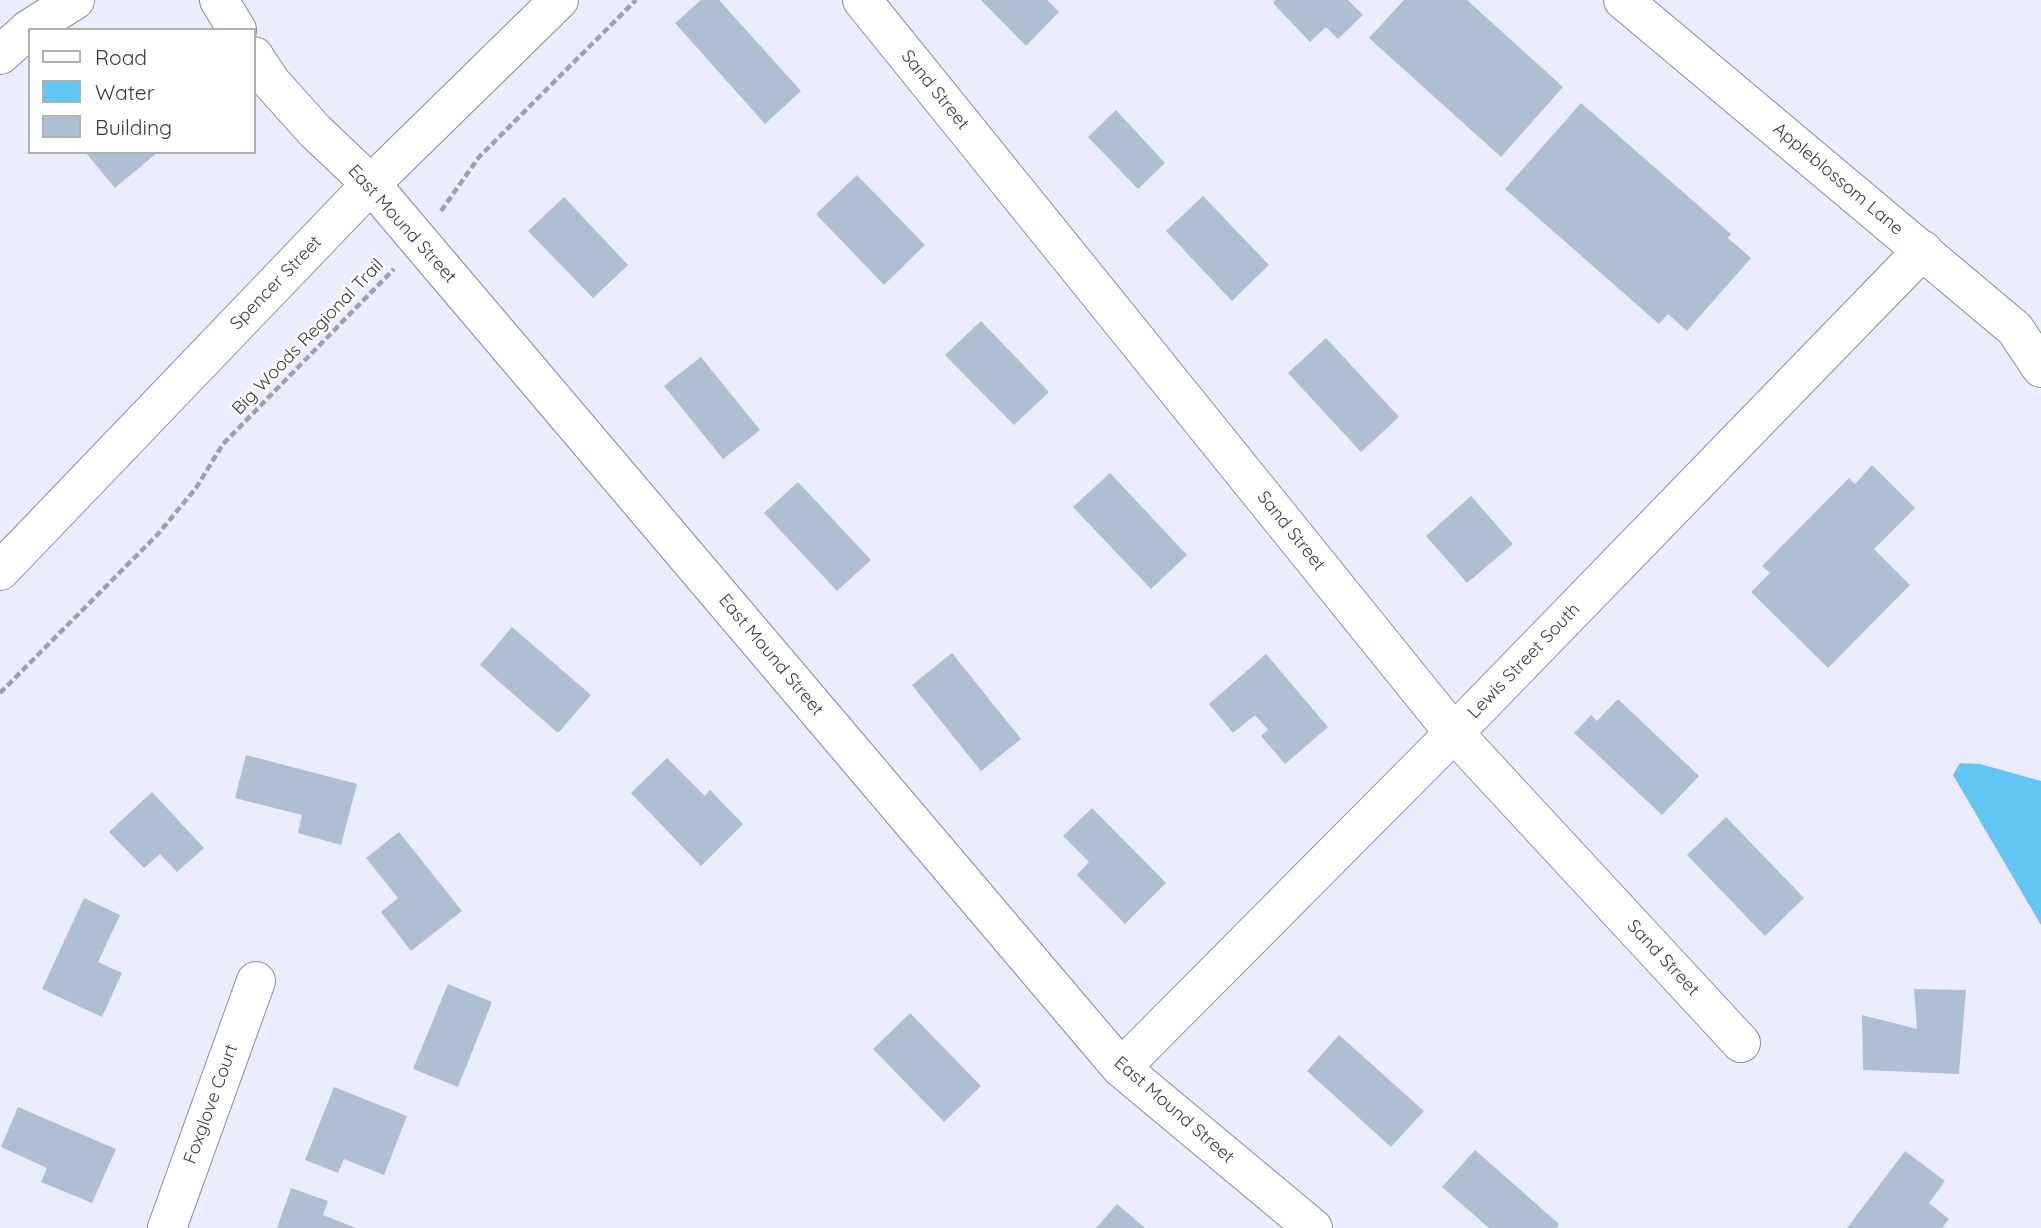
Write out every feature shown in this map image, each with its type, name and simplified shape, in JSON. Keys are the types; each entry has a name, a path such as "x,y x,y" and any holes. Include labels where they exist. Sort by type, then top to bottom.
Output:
{"street":[{"path":"31,28 75,0"},
{"path":"219,0 236,28"},
{"name":"Spencer Street","path":"0,571 371,184 559,0"},
{"name":"Sand Street","path":"862,0 1454,733 1741,1043"},
{"name":"Appleblossom Lane","path":"1623,0 2015,329 2041,368"},
{"path":"0,55 28,30"},
{"name":"East Mound Street","path":"256,59 271,82 315,131 371,184 1121,1068 1314,1228"},
{"name":"Lewis Street South","path":"1121,1068 1454,733 1923,250"},
{"name":"Foxglove Court","path":"167,1228 256,981"}],"path":[{"name":"Big Woods Regional Trail","path":"0,693 158,534 196,488 223,443 420,242 479,157 636,0"}],"water":[{"path":"1960,763 1980,764 2041,781 2041,925 1953,775"}],"building":[{"path":"701,0 719,0 801,91 765,124 675,23"},
{"path":"981,0 1047,0 1059,12 1026,46"},
{"path":"1275,0 1348,0 1363,15 1338,39 1326,27 1310,42 1273,3"},
{"path":"1404,0 1467,0 1563,87 1501,157 1369,38"},
{"path":"1581,103 1731,234 1728,238 1751,258 1687,331 1668,314 1659,324 1505,189"},
{"path":"1116,110 1165,163 1138,189 1088,137"},
{"path":"87,154 156,154 115,188"},
{"path":"857,175 925,245 884,285 816,214"},
{"path":"1203,196 1269,265 1232,301 1166,231"},
{"path":"564,197 628,265 593,298 528,231"},
{"path":"981,321 1049,392 1014,425 945,355"},
{"path":"1326,338 1399,417 1361,452 1288,373"},
{"path":"701,357 760,430 723,459 664,386"},
{"path":"1872,465 1915,508 1874,549 1910,585 1828,668 1751,592 1770,573 1762,566 1849,478 1855,484"},
{"path":"1110,473 1187,555 1151,589 1073,507"},
{"path":"798,482 871,560 837,591 764,513"},
{"path":"1471,496 1513,544 1467,583 1426,536"},
{"path":"512,627 591,695 558,733 480,665"},
{"path":"952,653 1021,739 981,771 912,685"},
{"path":"1266,654 1328,727 1285,764 1261,736 1268,730 1255,715 1233,733 1209,704"},
{"path":"1618,699 1699,776 1662,815 1574,733 1591,715 1597,721"},
{"path":"246,755 357,784 341,845 298,833 302,815 235,798"},
{"path":"667,758 705,796 710,790 743,824 701,866 631,793"},
{"path":"152,792 204,848 177,872 160,854 144,868 109,832"},
{"path":"1092,808 1166,883 1125,924 1077,875 1089,862 1063,836"},
{"path":"1726,817 1804,898 1765,936 1687,855"},
{"path":"399,832 462,911 411,951 381,912 398,898 366,858"},
{"path":"84,898 120,915 98,962 122,973 102,1017 42,989"},
{"path":"448,984 492,1002 458,1087 413,1069"},
{"path":"1914,989 1966,990 1959,1074 1863,1070 1862,1015 1917,1029"},
{"path":"910,1013 981,1086 944,1122 873,1049"},
{"path":"1339,1035 1424,1111 1391,1147 1307,1071"},
{"path":"334,1087 407,1116 384,1175 344,1159 338,1173 305,1160"},
{"path":"18,1107 116,1149 92,1203 41,1182 47,1168 1,1147"},
{"path":"1475,1150 1559,1224 1556,1228 1489,1228 1442,1187"},
{"path":"1905,1151 1945,1181 1929,1203 1949,1219 1942,1228 1847,1228"},
{"path":"291,1188 328,1201 323,1215 356,1228 277,1228"},
{"path":"1117,1204 1145,1228 1096,1228"}]}
